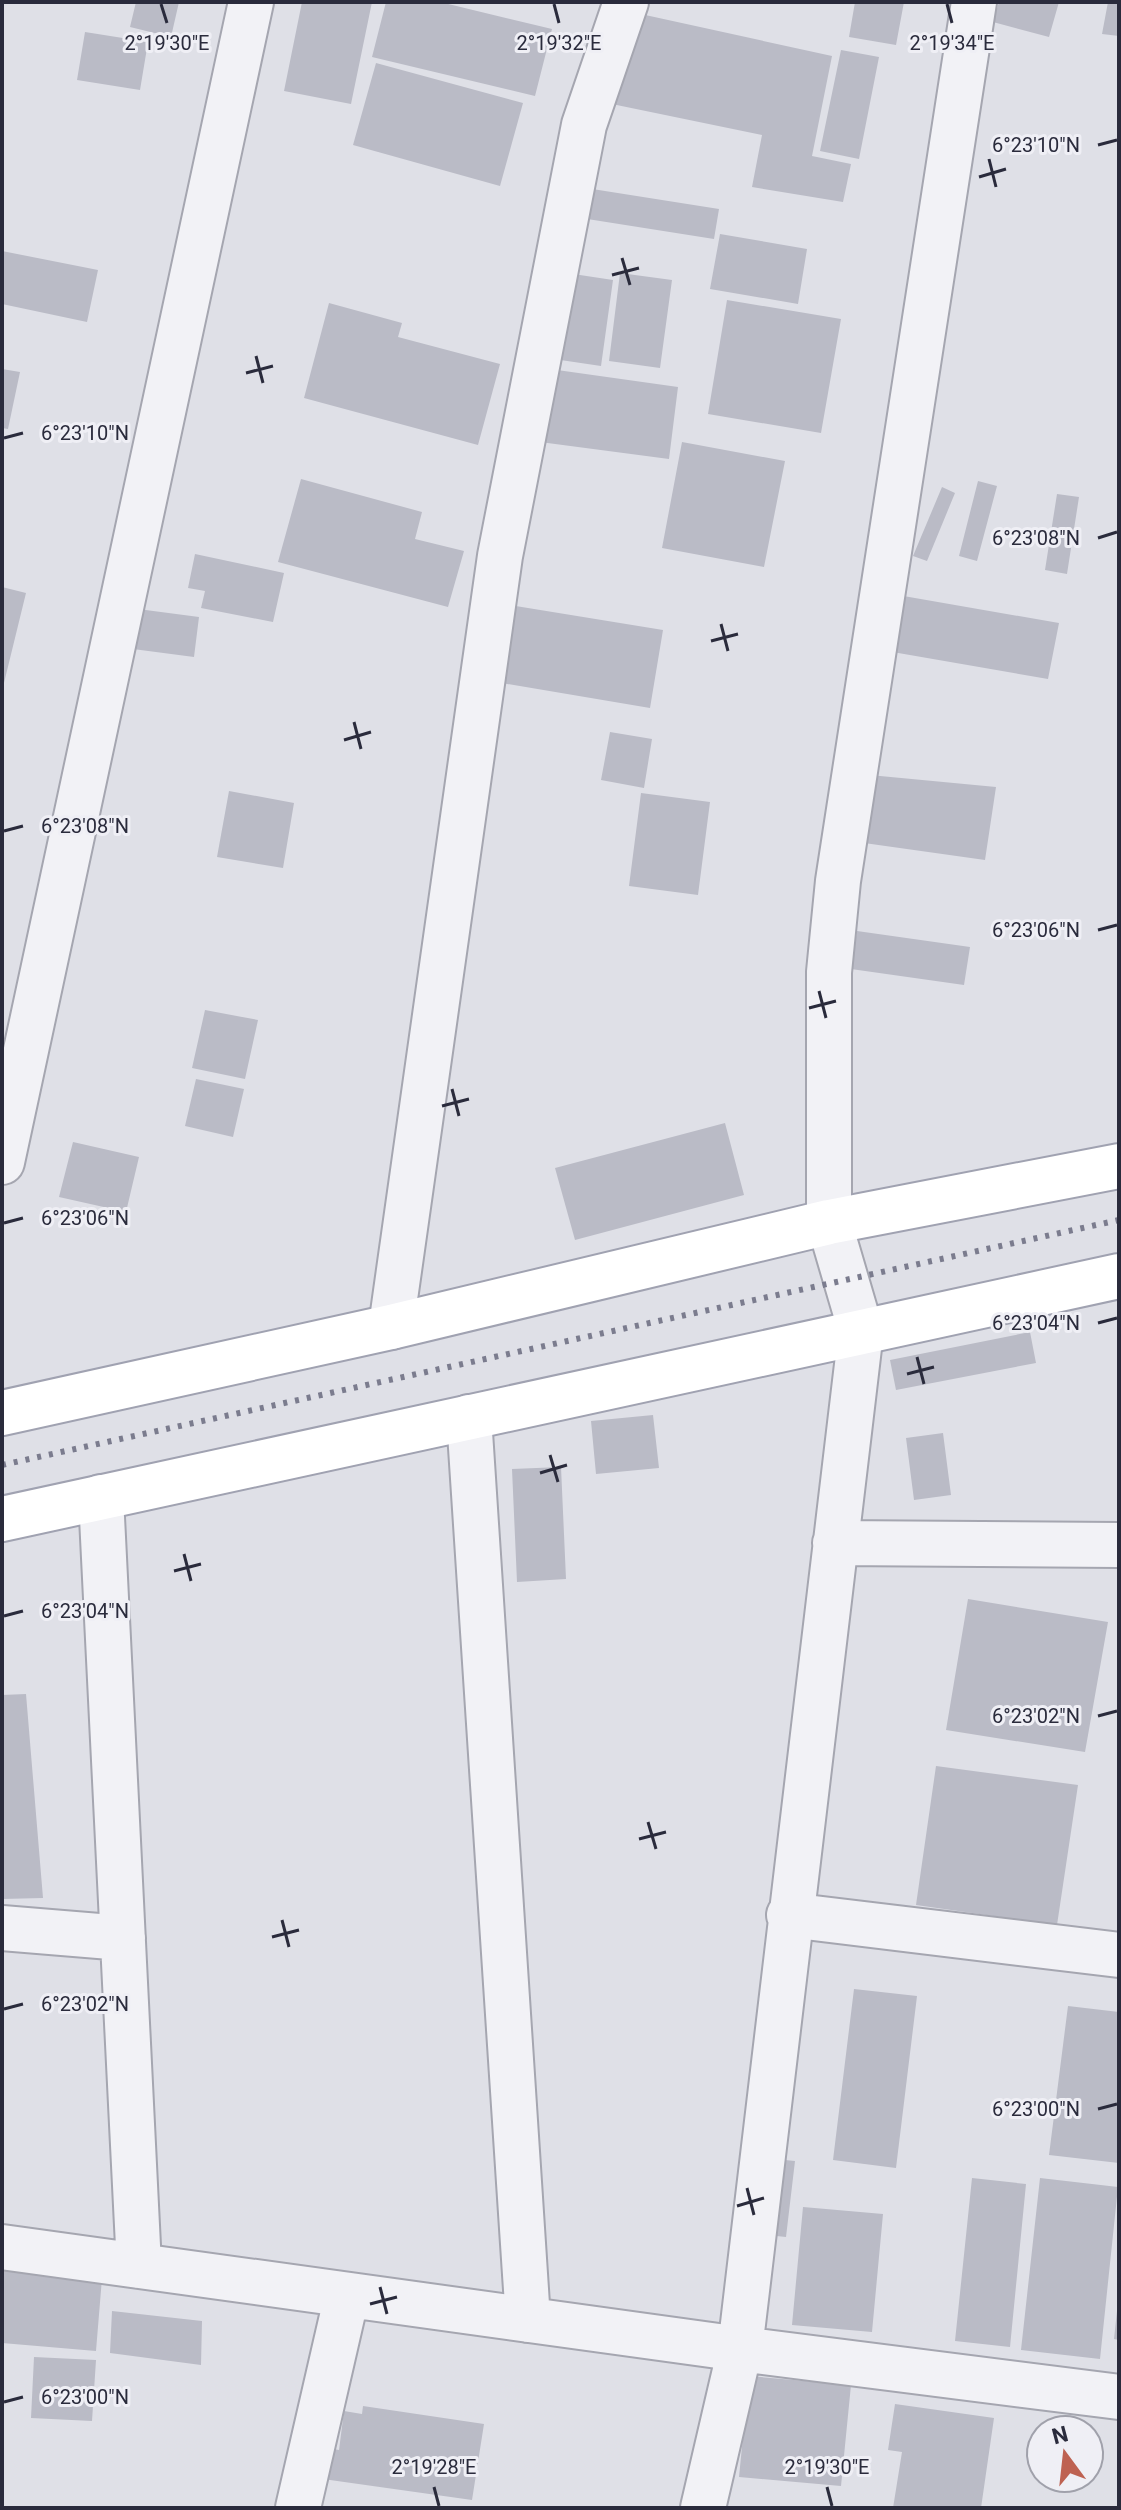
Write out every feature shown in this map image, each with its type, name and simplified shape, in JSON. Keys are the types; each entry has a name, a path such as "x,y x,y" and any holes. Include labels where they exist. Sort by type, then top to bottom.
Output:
{"main road":[{"path":"2,1413 391,1327 829,1222 1119,1166"},
{"path":"2,1519 1119,1276"}],"street":[{"path":"2,1162 251,2"},
{"path":"391,1327 500,556 584,125 626,2"},
{"path":"703,2508 740,2349 789,1915 861,1331 829,1222 829,972 838,881 974,2"},
{"path":"469,1417 528,2320"},
{"path":"101,1497 139,2266"},
{"path":"835,1543 1119,1545"},
{"path":"789,1915 1119,1955"},
{"path":"2,1928 123,1938"},
{"path":"2,2247 740,2349 1119,2397"},
{"path":"298,2508 347,2295"}],"building":[{"path":"136,2 179,2 171,37 130,27"},
{"path":"302,2 372,2 351,104 284,91"},
{"path":"386,2 440,2 552,29 535,96 372,57"},
{"path":"855,2 904,2 896,45 849,37"},
{"path":"999,2 1059,2 1049,37 993,22"},
{"path":"1108,2 1119,2 1119,36 1102,34"},
{"path":"627,11 832,56 812,156 851,164 843,202 752,187 762,135 607,103"},
{"path":"85,32 148,42 140,90 77,80"},
{"path":"841,50 879,57 859,159 820,151"},
{"path":"376,63 523,103 500,186 353,145"},
{"path":"586,188 719,209 714,239 581,218"},
{"path":"720,234 807,249 798,304 710,289"},
{"path":"2,251 98,270 87,322 2,304"},
{"path":"560,272 613,280 601,366 547,358"},
{"path":"620,273 672,280 660,368 609,361"},
{"path":"727,300 841,319 821,433 708,414"},
{"path":"329,303 402,323 398,337 500,364 478,445 304,398"},
{"path":"2,369 20,372 8,429 2,428"},
{"path":"550,369 678,387 669,459 540,442"},
{"path":"682,442 785,461 764,567 662,548"},
{"path":"301,479 422,512 415,539 464,551 448,607 278,562"},
{"path":"978,481 997,486 977,561 959,556"},
{"path":"942,487 955,493 927,561 913,556"},
{"path":"1057,494 1079,497 1067,574 1045,570"},
{"path":"195,554 284,573 273,622 201,608 205,591 188,588"},
{"path":"2,587 26,593 3,687 2,687"},
{"path":"892,594 1059,623 1048,679 881,650"},
{"path":"503,604 663,630 650,708 490,681"},
{"path":"138,609 199,617 194,657 133,649"},
{"path":"610,732 652,739 644,788 601,780"},
{"path":"859,774 996,787 985,860 850,841"},
{"path":"229,791 294,803 283,868 217,857"},
{"path":"641,793 710,802 698,895 629,886"},
{"path":"857,931 970,947 964,985 851,969"},
{"path":"205,1010 258,1020 245,1079 192,1068"},
{"path":"196,1079 244,1089 233,1137 185,1126"},
{"path":"725,1123 744,1195 575,1240 555,1168"},
{"path":"73,1142 139,1157 126,1212 59,1197"},
{"path":"1030,1332 1036,1363 896,1390 890,1360"},
{"path":"653,1415 659,1468 596,1474 591,1421"},
{"path":"943,1433 951,1495 914,1500 906,1438"},
{"path":"561,1467 566,1579 517,1582 512,1469"},
{"path":"968,1599 1108,1622 1085,1752 946,1730"},
{"path":"26,1694 43,1898 2,1899 2,1695"},
{"path":"936,1766 1078,1785 1057,1925 916,1905"},
{"path":"854,1989 917,1996 896,2168 833,2160"},
{"path":"1068,2006 1119,2012 1119,2163 1049,2155"},
{"path":"765,2158 795,2161 786,2237 757,2234"},
{"path":"972,2178 1026,2184 1010,2347 955,2341"},
{"path":"1040,2178 1118,2187 1100,2359 1021,2350"},
{"path":"803,2207 883,2214 872,2332 792,2325"},
{"path":"2,2259 103,2266 96,2351 2,2343"},
{"path":"112,2311 202,2321 201,2365 110,2353"},
{"path":"1119,2311 1119,2340 1114,2339"},
{"path":"34,2357 96,2360 92,2421 31,2418"},
{"path":"749,2376 851,2385 841,2486 739,2477"},
{"path":"895,2404 994,2418 981,2508 893,2508 902,2452 888,2450"},
{"path":"363,2406 484,2424 472,2500 323,2479 328,2448 339,2450 344,2411 362,2414"}],"railway":[{"path":"2,1465 1119,1220"}]}
